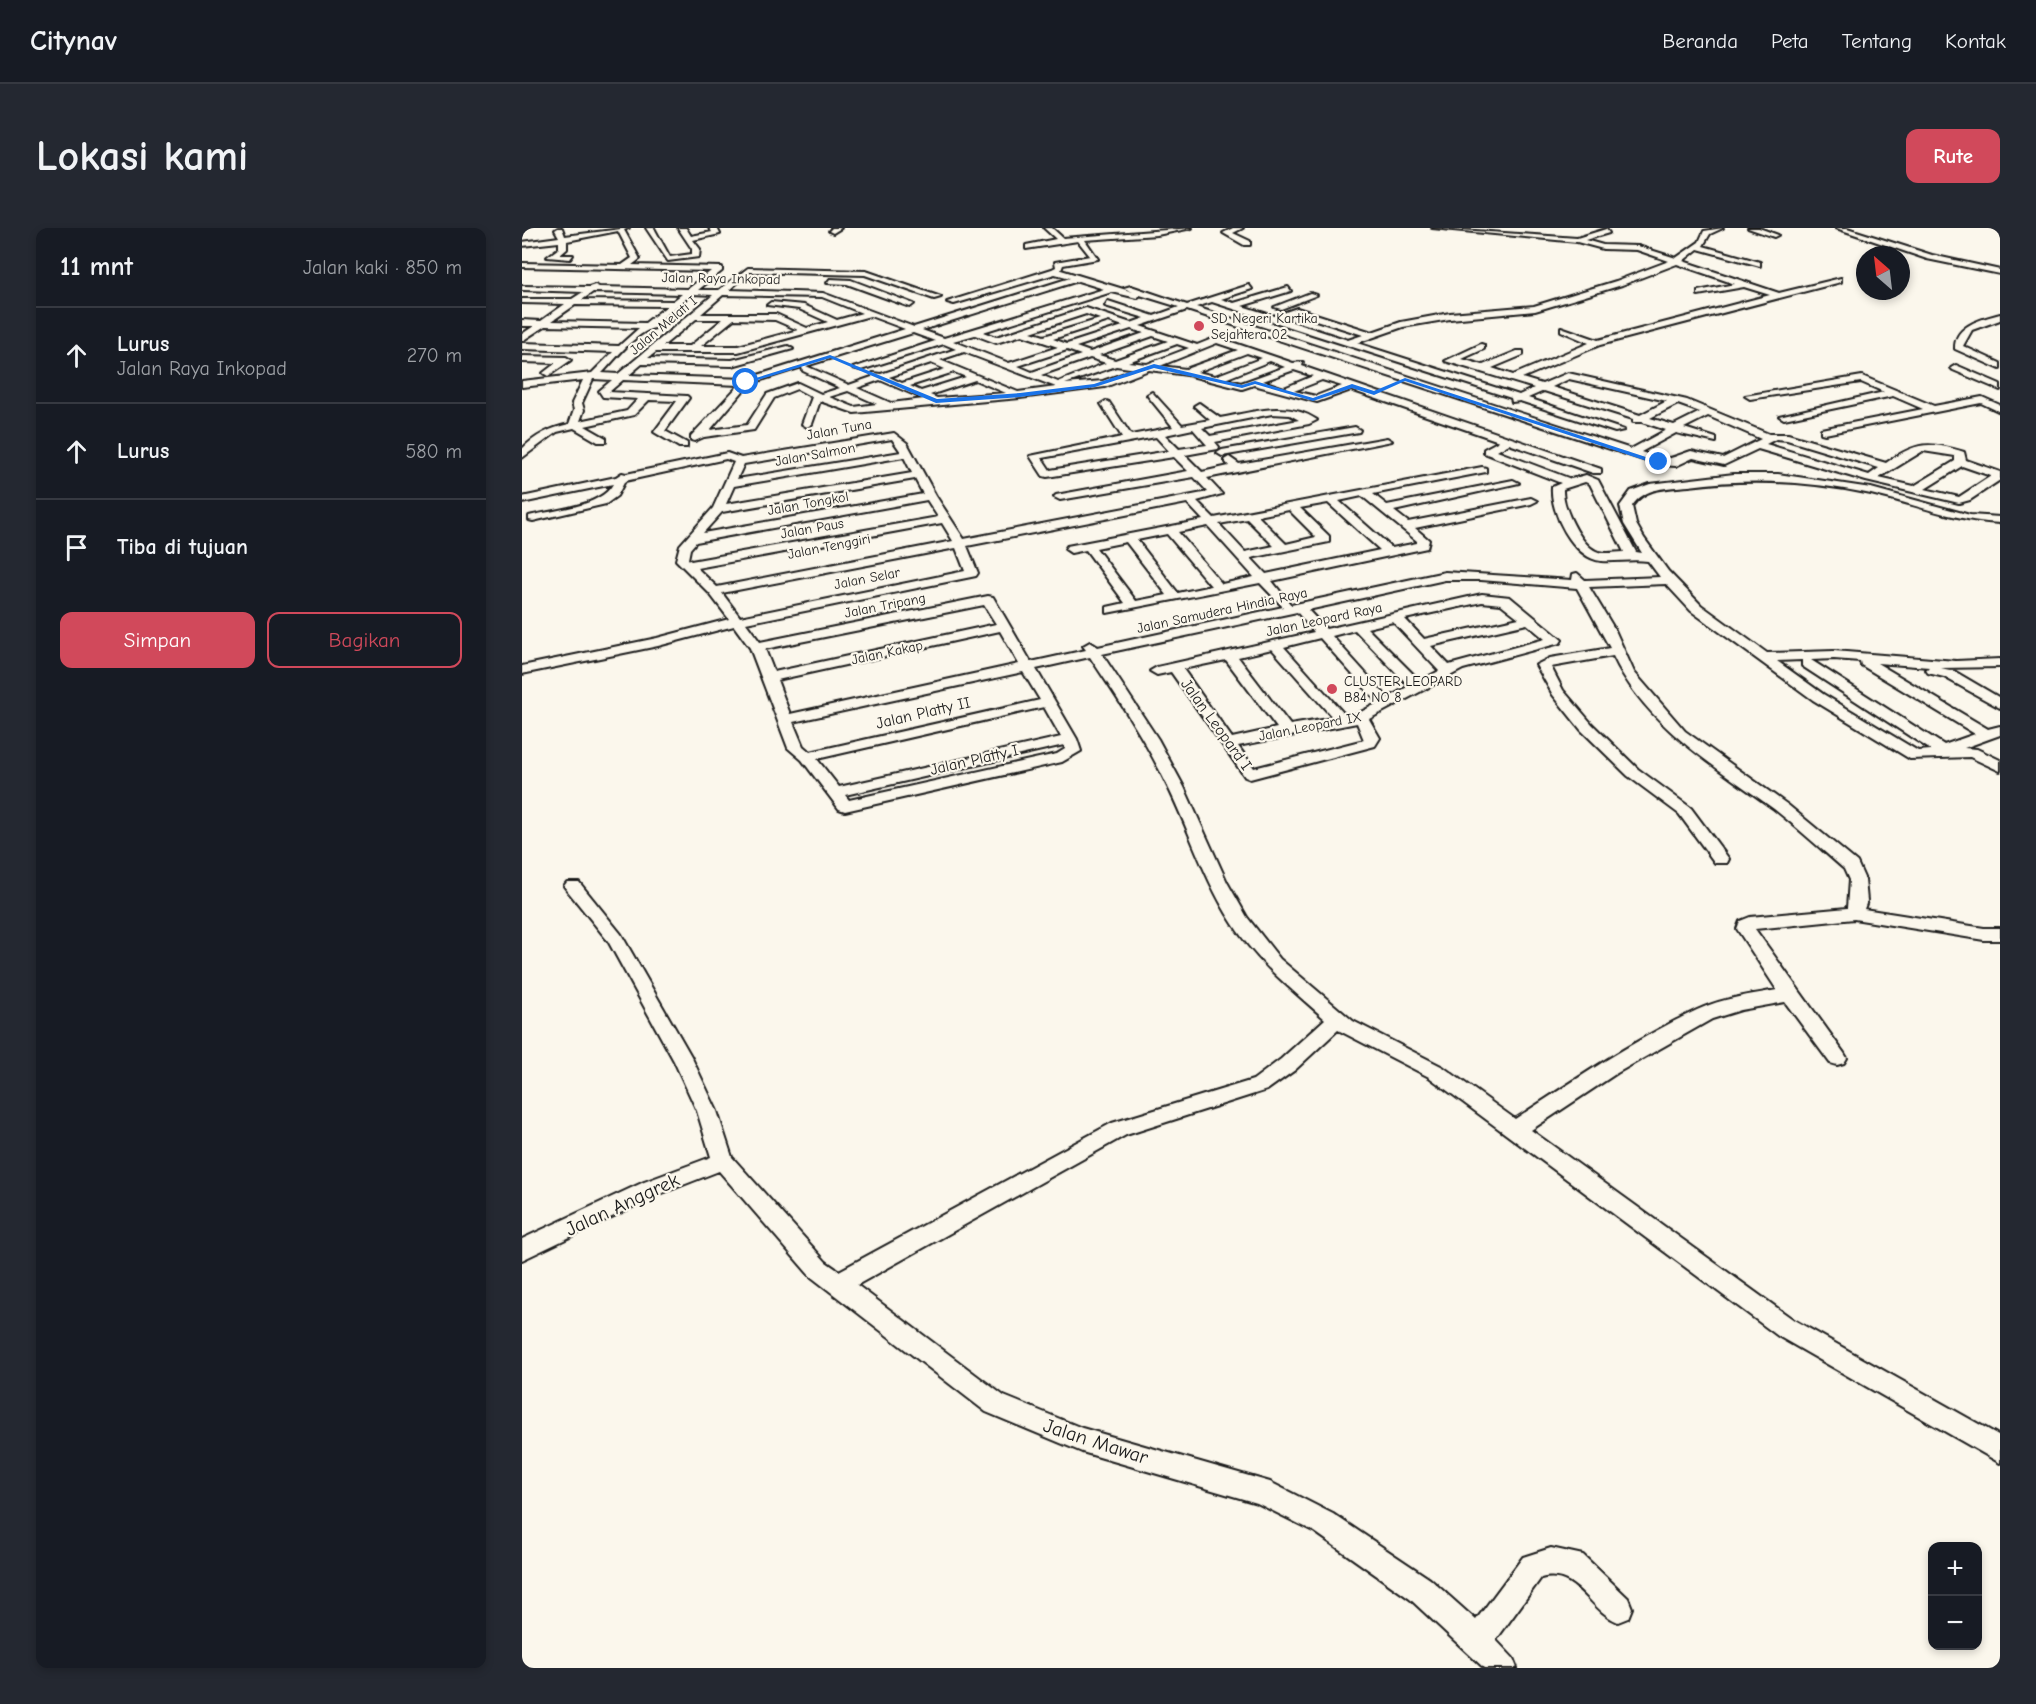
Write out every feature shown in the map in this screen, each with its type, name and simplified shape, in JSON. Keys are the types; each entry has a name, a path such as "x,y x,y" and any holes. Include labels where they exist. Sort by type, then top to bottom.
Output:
{"street":[{"path":"537,265 563,249 563,239 558,228"},
{"path":"523,246 534,248 532,239 563,239 592,232 625,228"},
{"path":"650,228 667,256"},
{"path":"682,228 696,249 696,255 691,258"},
{"path":"689,238 716,234 713,228"},
{"path":"1048,228 1061,240"},
{"path":"1029,247 1061,240 1159,234 1172,229 1188,228"},
{"path":"1239,228 1227,233 1247,243"},
{"path":"1436,228 1577,240 1598,246 1638,248 1780,296"},
{"path":"1023,332 1114,363 1154,366 1187,372 1242,387 1323,355 1370,333 1443,317 1535,308 1631,279 1677,261 1698,247 1707,233 1719,228"},
{"path":"1752,228 1774,235"},
{"path":"1840,228 1930,257 2000,272"},
{"path":"620,229 636,259"},
{"path":"1577,240 1606,231"},
{"path":"592,232 598,246"},
{"path":"951,302 1055,271 1060,268 1058,264 1095,256 1080,238"},
{"path":"1881,242 1902,240"},
{"path":"1698,247 1757,264"},
{"path":"551,257 636,259 667,256 696,249"},
{"path":"667,256 691,258 720,267 719,269"},
{"path":"524,337 636,259"},
{"path":"827,281 845,263"},
{"path":"522,265 872,274 936,294 976,311"},
{"path":"574,424 579,410 577,403 591,377 632,338 719,269"},
{"name":"Jalan Melati I","path":"620,378 748,270"},
{"path":"1055,271 1112,289 1131,292 1402,381 1619,458 1586,478 1562,484 1557,492 1562,512 1586,551 1601,557 1632,555 1652,558"},
{"path":"1008,274 1026,279"},
{"path":"609,277 631,277"},
{"path":"663,278 705,279"},
{"path":"738,279 848,282 910,304"},
{"path":"675,466 676,456 684,445 701,434 743,385 834,358 1076,279"},
{"path":"1513,378 1597,343 1838,280"},
{"path":"917,331 1087,282"},
{"path":"1701,293 1746,284"},
{"path":"1010,366 1249,287"},
{"name":"Jalan Raya Inkopad","path":"522,288 823,295 1067,389"},
{"path":"858,368 1112,289"},
{"path":"1234,306 1288,289"},
{"path":"996,340 1108,304 1131,292"},
{"path":"655,349 729,350 790,337 910,304 936,294"},
{"path":"1260,314 1313,295"},
{"path":"1212,299 1619,430"},
{"path":"522,301 674,304"},
{"path":"777,378 854,410 1067,389 1109,382 1217,340 1314,306 1297,301"},
{"name":"Jalan Raya Inkopad","path":"709,304 721,304"},
{"path":"1016,304 1063,318"},
{"path":"1108,304 1153,318"},
{"name":"Jalan Raya Inkopad","path":"757,305 801,307 837,323"},
{"path":"1086,311 1197,348"},
{"path":"1297,311 1370,333"},
{"path":"541,312 571,313"},
{"path":"650,315 661,315"},
{"path":"696,316 776,317 808,331"},
{"path":"692,349 731,317"},
{"path":"729,350 752,332 764,317"},
{"path":"2000,317 1971,326 1962,333 1958,347 2000,366"},
{"path":"1045,339 1108,319"},
{"path":"522,323 682,327"},
{"path":"1564,329 1597,343"},
{"path":"752,332 778,339"},
{"path":"976,332 1018,348"},
{"path":"1032,375 1153,333"},
{"path":"524,337 538,336"},
{"path":"621,337 632,338"},
{"path":"790,337 936,401"},
{"path":"1217,340 1509,440 1604,466"},
{"path":"1056,384 1177,341"},
{"path":"522,346 620,349"},
{"path":"1374,393 1481,347"},
{"path":"548,374 584,348"},
{"path":"641,362 732,363 794,348"},
{"path":"807,424 812,401 819,397 965,349"},
{"path":"1187,372 1247,350"},
{"path":"1029,352 1040,356"},
{"path":"1482,369 1520,353"},
{"path":"522,373 743,385 777,378 834,358"},
{"path":"1216,379 1270,358"},
{"path":"522,359 566,360"},
{"path":"931,360 1020,395"},
{"path":"1453,360 1675,429 1768,438 1788,437 1888,467"},
{"path":"1466,425 1583,368"},
{"path":"1956,368 2000,387"},
{"path":"806,369 892,406"},
{"path":"902,386 954,369"},
{"path":"1284,392 1323,376"},
{"path":"1568,376 1676,401 1706,413 1725,433"},
{"path":"522,384 591,377"},
{"path":"620,378 604,391 605,394 684,398 658,432 684,445"},
{"path":"922,394 976,378"},
{"path":"1750,396 1857,379 1873,381 1932,409"},
{"path":"1255,382 1284,392 1317,399 1352,386"},
{"path":"1574,397 1599,384"},
{"path":"701,434 750,428 770,396 798,386"},
{"path":"965,398 1000,387"},
{"path":"1605,407 1636,392"},
{"path":"1784,416 1897,392"},
{"path":"1152,395 1180,429"},
{"path":"522,455 546,434 574,424 630,413 647,396"},
{"path":"1825,431 1982,400 2000,409"},
{"path":"1593,441 1676,401"},
{"path":"1106,404 1129,439"},
{"path":"1199,406 1219,422"},
{"path":"1070,508 1035,455 1286,411 1313,420 1215,447"},
{"path":"1492,412 1630,454 1672,464 1725,433"},
{"path":"1630,454 1706,413"},
{"path":"574,424 602,440"},
{"path":"1195,426 1237,468"},
{"path":"1047,474 1215,447 1355,430"},
{"path":"1070,508 1189,499 1216,494 1158,434"},
{"name":"Jalan Tuna","path":"740,461 890,435 899,439 930,496 959,540"},
{"path":"1690,454 1724,462 1768,438"},
{"path":"1509,440 1488,451 1569,482"},
{"path":"1070,508 1198,474 1388,441"},
{"path":"1757,445 1870,479 1959,500 1966,498 1999,475"},
{"path":"1870,479 1921,446 1960,454 1961,462"},
{"name":"Jalan Salmon","path":"729,484 906,454"},
{"path":"522,500 622,476 727,456 740,461 718,509 691,539 681,555 686,566 711,588 757,647 796,748 807,757 834,793 1071,739 980,586 959,540"},
{"path":"1961,462 1999,475"},
{"path":"1917,489 1961,462"},
{"path":"1071,549 1482,470"},
{"path":"718,509 918,475"},
{"path":"533,518 602,502 613,494 622,476"},
{"path":"2000,520 1969,518 1888,495 1778,477 1734,477 1650,487 1631,496 1626,506 1630,524 1652,558 1667,577 1712,622 1767,657 1780,669 1853,719 1915,756 1972,752 2000,766"},
{"path":"1586,478 1594,482 1602,495 1632,555"},
{"path":"1385,509 1513,483"},
{"path":"1112,610 1423,545 1423,540 1365,492"},
{"name":"Jalan Tongkol","path":"691,539 930,496"},
{"path":"1189,499 1265,579 1324,634 1387,705"},
{"path":"1330,499 1390,553"},
{"path":"1406,526 1531,501"},
{"path":"1292,507 1349,562"},
{"name":"Jalan Tenggiri","path":"711,588 979,538 1070,508"},
{"path":"854,510 865,533"},
{"path":"1250,515 1283,548"},
{"path":"805,519 815,542"},
{"name":"Jalan Paus","path":"686,566 944,519"},
{"path":"1170,530 1219,588"},
{"path":"1129,538 1175,597"},
{"path":"1243,556 1325,539"},
{"path":"1089,546 1135,605"},
{"name":"Jalan Samudera Hindia Raya","path":"784,716 1293,606 1456,575 1578,581 1667,577"},
{"path":"1578,581 1608,630 1616,651 1647,697 1680,734 1782,808 1851,866 1857,880 1858,901 1854,913"},
{"name":"Jalan Selar","path":"522,670 648,644 738,621 856,596 980,586"},
{"name":"Jalan Tripang","path":"757,647 870,623 980,586"},
{"path":"856,596 870,623"},
{"name":"Jalan Leopard Raya","path":"1157,671 1482,598 1498,597 1513,605 1530,619"},
{"path":"1397,618 1447,671"},
{"path":"1421,644 1530,619"},
{"name":"Jalan Leopard IX","path":"1229,743 1286,730 1361,718 1447,671 1478,659 1555,640 1530,619"},
{"name":"Jalan Kakap","path":"770,677 1005,626"},
{"path":"1359,627 1419,688"},
{"path":"1275,645 1344,722"},
{"path":"1093,649 1151,740 1176,787 1218,882 1240,921 1274,964 1346,1026 1436,1072 1786,1328 2000,1450"},
{"path":"1616,651 1550,662 1543,665 1544,671 1565,702 1608,750 1645,783 1686,812 1721,859"},
{"path":"1230,655 1286,730"},
{"path":"1767,657 1834,655 1956,665 2000,663"},
{"path":"1780,669 1807,663 1866,662 1939,671 2000,704"},
{"path":"1866,662 1993,732"},
{"path":"1807,663 1942,751 1993,732"},
{"name":"Jalan Leopard I","path":"1175,667 1250,774 1262,773 1370,743 1373,738 1361,718"},
{"name":"Jalan Platty II","path":"807,757 1048,702"},
{"path":"573,886 615,938 684,1061 710,1119 723,1161"},
{"path":"1837,1059 1790,995 1746,925 1854,913 1984,934 2000,934"},
{"path":"1516,1129 1618,1063 1705,1014 1740,1003 1790,995"},
{"path":"837,1284 922,1234 1119,1129 1147,1116 1224,1098 1262,1084 1337,1019"},
{"name":"Jalan Anggrek","path":"522,1250 652,1188 723,1161"},
{"name":"Jalan Mawar","path":"723,1161 818,1269 995,1404 1082,1440 1262,1491 1324,1523 1420,1590 1479,1641 1503,1668"},
{"path":"1479,1641 1533,1567 1551,1562 1573,1564 1618,1608"}],"place":[{"name":"SD Negeri Kartika Sejahtera 02","path":"1199,326"},
{"name":"CLUSTER LEOPARD B84 NO 8","path":"1332,689"}],"route":[{"path":"746,382 830,357 936,401 1020,395 1105,384 1154,366 1187,372 1242,387 1255,382 1313,399 1320,399 1352,386 1374,393 1405,380 1659,462"}]}
